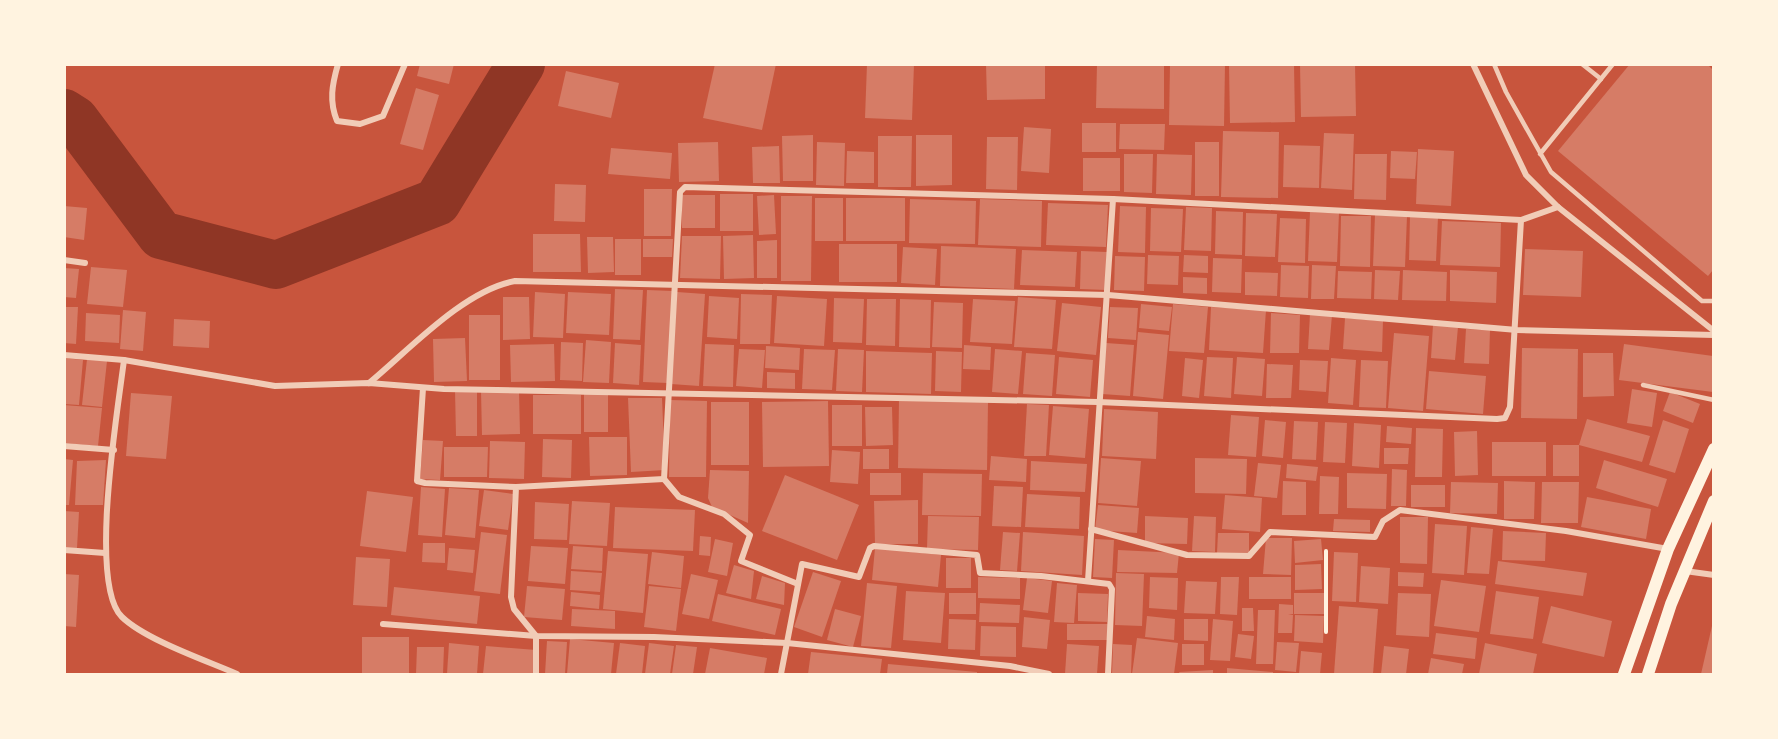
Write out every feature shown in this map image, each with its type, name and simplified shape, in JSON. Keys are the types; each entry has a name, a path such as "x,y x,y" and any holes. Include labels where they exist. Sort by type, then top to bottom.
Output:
{"main road":[{"path":"1624,675 1668,549 1713,449"},
{"path":"1648,675 1694,544 1713,501"},
{"path":"1674,536 1694,544"}],"street":[{"path":"338,64 332,83 331,106 337,121 360,124 383,116 405,64"},
{"path":"1473,64 1526,175 1558,207 1713,333"},
{"path":"798,584 741,561 750,535 724,514 679,497 664,479 680,192 685,187 1113,199 1521,220 1558,207"},
{"path":"1088,581 1113,199"},
{"path":"64,355 124,360 275,386 369,383 423,388 669,391 1098,402 1497,419 1508,415 1516,330 1521,220"},
{"path":"64,260 86,263"},
{"path":"369,383 447,318 491,287 506,282 1108,295 1516,330 1713,333"},
{"path":"124,360 105,553 111,597 122,616 150,635 237,675"},
{"path":"423,388 417,481 516,487 664,479"},
{"path":"64,446 114,450"},
{"path":"516,487 511,597 514,609 536,636 536,675"},
{"path":"1091,529 1187,555 1249,556 1270,532 1375,537 1383,521 1400,510 1566,531 1668,549"},
{"path":"781,675 803,563 859,577 870,548 874,546 977,555 980,573 1109,584 1112,589 1108,675"},
{"path":"64,550 105,553"},
{"path":"1685,571 1713,575"},
{"path":"383,624 536,636 654,637 787,644 1010,666 1049,675"}],"lane":[{"path":"1494,64 1551,172 1702,301 1713,301"},
{"path":"1582,64 1601,79"},
{"path":"1540,154 1613,64"},
{"path":"1643,385 1713,400"}],"path":[{"path":"1326,632 1324,581 1327,535"}],"building":[{"path":"420,64 454,64 449,84 417,76"},
{"path":"715,64 776,64 762,130 703,118"},
{"path":"867,64 914,64 912,120 865,118"},
{"path":"986,64 1045,64 1045,99 987,100"},
{"path":"1097,64 1164,64 1164,109 1096,108"},
{"path":"1170,64 1225,64 1224,126 1169,125"},
{"path":"1229,64 1294,64 1295,122 1230,123"},
{"path":"1300,64 1355,64 1356,116 1301,117"},
{"path":"1630,64 1707,64 1713,70 1713,270 1708,276 1558,151"},
{"path":"566,71 619,83 611,118 558,106"},
{"path":"416,88 439,95 423,150 400,144"},
{"path":"1082,123 1116,123 1116,152 1082,152"},
{"path":"1120,124 1165,124 1164,150 1119,149"},
{"path":"1024,127 1051,129 1049,173 1021,171"},
{"path":"1223,131 1279,132 1278,198 1221,197"},
{"path":"1324,133 1354,134 1352,190 1321,188"},
{"path":"813,135 813,181 783,181 782,136"},
{"path":"916,135 952,135 952,185 916,186"},
{"path":"878,136 912,136 911,187 878,187"},
{"path":"987,137 1018,137 1017,190 986,189"},
{"path":"718,142 719,181 679,182 678,143"},
{"path":"817,142 845,143 844,186 816,185"},
{"path":"1195,142 1219,142 1219,196 1195,196"},
{"path":"1284,145 1320,146 1319,188 1283,187"},
{"path":"779,146 780,183 753,183 752,147"},
{"path":"611,148 672,153 670,179 608,174"},
{"path":"1418,149 1454,151 1451,206 1416,204"},
{"path":"847,151 874,152 874,183 846,183"},
{"path":"1391,151 1417,152 1415,179 1390,178"},
{"path":"1124,154 1153,154 1152,193 1124,192"},
{"path":"1157,154 1192,155 1191,195 1156,194"},
{"path":"1355,154 1387,154 1386,200 1354,199"},
{"path":"1083,158 1120,158 1120,191 1083,191"},
{"path":"555,184 586,185 585,222 554,221"},
{"path":"644,189 672,189 671,236 644,236"},
{"path":"720,194 753,194 753,231 720,231"},
{"path":"682,195 715,195 715,228 682,228"},
{"path":"774,195 776,234 759,235 757,196"},
{"path":"781,196 812,196 811,281 781,281"},
{"path":"815,198 843,198 843,241 815,241"},
{"path":"846,198 905,198 905,241 846,241"},
{"path":"910,199 976,201 975,244 909,243"},
{"path":"980,199 1042,201 1041,247 978,245"},
{"path":"1048,203 1108,205 1106,247 1046,245"},
{"path":"64,206 87,208 84,240 64,237"},
{"path":"1120,206 1146,207 1145,253 1118,252"},
{"path":"1186,207 1212,208 1211,251 1184,250"},
{"path":"1151,208 1183,209 1181,252 1150,251"},
{"path":"1216,211 1243,212 1242,255 1215,254"},
{"path":"1310,212 1339,213 1337,262 1308,261"},
{"path":"1246,213 1277,214 1275,257 1245,256"},
{"path":"1375,215 1407,216 1405,267 1373,266"},
{"path":"1341,216 1371,216 1370,267 1340,266"},
{"path":"1410,216 1438,217 1436,261 1409,260"},
{"path":"1280,218 1306,219 1305,263 1278,262"},
{"path":"1442,221 1501,223 1500,267 1440,265"},
{"path":"533,234 580,234 581,272 533,272"},
{"path":"753,235 754,278 724,279 723,236"},
{"path":"682,236 721,236 720,279 680,278"},
{"path":"587,237 613,237 614,272 588,273"},
{"path":"615,239 641,239 641,275 615,275"},
{"path":"643,239 673,239 672,257 643,257"},
{"path":"777,240 777,278 757,278 757,241"},
{"path":"839,244 897,244 897,282 839,282"},
{"path":"941,246 1016,249 1014,289 940,286"},
{"path":"903,247 937,249 935,285 901,283"},
{"path":"1525,249 1583,251 1581,297 1523,295"},
{"path":"1022,250 1077,252 1075,287 1020,285"},
{"path":"1081,251 1107,252 1106,290 1080,289"},
{"path":"1148,255 1179,256 1178,285 1147,284"},
{"path":"1184,255 1208,256 1208,273 1183,272"},
{"path":"1115,256 1145,257 1144,291 1114,290"},
{"path":"1213,258 1242,259 1241,293 1212,292"},
{"path":"1281,265 1309,266 1308,298 1280,297"},
{"path":"1312,265 1336,266 1334,299 1311,299"},
{"path":"91,267 127,270 123,307 87,304"},
{"path":"64,268 79,269 76,298 64,297"},
{"path":"1375,270 1400,271 1398,300 1374,299"},
{"path":"1403,270 1447,272 1446,301 1402,300"},
{"path":"1450,270 1497,272 1496,303 1450,301"},
{"path":"1338,271 1372,272 1371,299 1337,298"},
{"path":"1245,272 1278,273 1277,296 1245,295"},
{"path":"1183,277 1207,278 1207,294 1183,293"},
{"path":"615,289 643,290 640,340 613,339"},
{"path":"647,290 673,291 668,383 643,382"},
{"path":"535,292 565,294 563,338 533,337"},
{"path":"568,292 611,294 609,335 566,333"},
{"path":"677,292 705,294 699,386 671,384"},
{"path":"741,294 772,295 770,344 740,344"},
{"path":"709,296 739,298 737,339 707,337"},
{"path":"777,296 827,299 824,346 774,343"},
{"path":"503,297 529,297 530,339 503,340"},
{"path":"1018,297 1056,300 1052,349 1014,347"},
{"path":"834,298 864,299 862,343 833,342"},
{"path":"867,299 896,299 895,346 866,345"},
{"path":"900,299 931,300 930,348 899,347"},
{"path":"973,299 1015,301 1012,344 970,342"},
{"path":"934,302 963,303 962,348 932,347"},
{"path":"1062,303 1101,307 1096,355 1057,351"},
{"path":"1141,304 1172,307 1169,331 1139,328"},
{"path":"1173,304 1208,307 1204,353 1169,351"},
{"path":"64,307 78,307 76,344 64,343"},
{"path":"1110,307 1138,308 1136,340 1108,338"},
{"path":"1211,307 1266,310 1263,353 1209,350"},
{"path":"123,310 146,312 143,351 120,349"},
{"path":"86,313 120,315 119,343 85,341"},
{"path":"1271,313 1300,315 1299,353 1270,353"},
{"path":"1310,314 1332,315 1329,350 1308,349"},
{"path":"469,315 500,315 500,380 469,380"},
{"path":"1345,318 1383,321 1382,352 1343,349"},
{"path":"174,319 210,321 209,348 173,346"},
{"path":"1433,325 1458,327 1455,360 1431,358"},
{"path":"1466,329 1490,330 1489,364 1464,363"},
{"path":"1138,332 1169,335 1163,399 1133,396"},
{"path":"1394,333 1429,336 1423,411 1388,408"},
{"path":"465,338 467,381 434,382 433,339"},
{"path":"586,340 611,342 609,383 583,382"},
{"path":"561,342 583,343 582,381 560,380"},
{"path":"615,343 641,345 639,385 613,383"},
{"path":"1106,343 1134,345 1130,396 1102,394"},
{"path":"554,344 555,381 511,382 510,345"},
{"path":"705,344 734,345 733,387 703,386"},
{"path":"1624,344 1713,356 1713,392 1619,380"},
{"path":"964,345 991,347 990,370 963,369"},
{"path":"766,346 800,348 799,370 765,368"},
{"path":"1522,348 1578,349 1577,419 1521,418"},
{"path":"739,349 765,350 762,388 736,386"},
{"path":"804,349 835,350 832,390 802,389"},
{"path":"838,349 864,350 862,392 836,391"},
{"path":"995,349 1022,351 1018,394 992,392"},
{"path":"866,351 932,353 931,394 866,392"},
{"path":"936,351 962,352 961,392 935,391"},
{"path":"1026,353 1055,355 1052,396 1023,394"},
{"path":"1583,353 1613,353 1614,396 1583,397"},
{"path":"1059,357 1093,360 1090,397 1056,394"},
{"path":"1207,357 1233,358 1231,398 1204,396"},
{"path":"1237,357 1265,359 1262,396 1234,394"},
{"path":"64,358 83,360 79,405 64,404"},
{"path":"1185,358 1203,360 1199,398 1182,396"},
{"path":"1331,358 1356,360 1353,405 1328,403"},
{"path":"87,359 107,361 102,407 82,405"},
{"path":"1300,360 1328,361 1326,392 1299,390"},
{"path":"1361,360 1388,361 1386,408 1359,407"},
{"path":"1267,364 1293,365 1291,398 1266,398"},
{"path":"1429,371 1486,376 1483,414 1426,409"},
{"path":"767,372 795,373 795,389 767,388"},
{"path":"1632,389 1657,393 1652,427 1627,423"},
{"path":"455,390 477,390 477,436 456,436"},
{"path":"481,391 519,391 520,434 482,435"},
{"path":"1670,392 1700,404 1693,423 1663,411"},
{"path":"131,393 172,396 166,459 126,456"},
{"path":"584,393 608,393 608,432 584,432"},
{"path":"533,395 581,395 581,434 533,434"},
{"path":"628,398 662,398 665,470 631,472"},
{"path":"670,400 707,401 706,477 669,477"},
{"path":"899,400 988,402 987,470 898,468"},
{"path":"828,401 829,466 763,467 762,402"},
{"path":"711,402 749,402 749,465 711,465"},
{"path":"1027,404 1049,405 1046,456 1024,456"},
{"path":"64,405 102,408 98,446 64,443"},
{"path":"832,405 862,405 862,446 832,446"},
{"path":"1053,406 1089,409 1085,458 1049,455"},
{"path":"865,407 892,407 893,445 866,446"},
{"path":"1104,409 1158,412 1156,459 1102,456"},
{"path":"1231,415 1259,417 1256,457 1228,455"},
{"path":"1587,419 1650,436 1642,462 1579,445"},
{"path":"1265,420 1286,422 1283,458 1262,456"},
{"path":"1663,420 1689,429 1675,473 1649,465"},
{"path":"1294,421 1318,422 1316,460 1292,459"},
{"path":"1325,422 1347,423 1345,463 1323,462"},
{"path":"1354,423 1381,425 1379,468 1352,466"},
{"path":"1387,426 1412,428 1411,444 1386,442"},
{"path":"1416,428 1443,429 1442,477 1415,477"},
{"path":"1477,431 1478,475 1455,476 1454,432"},
{"path":"589,437 627,437 627,475 590,476"},
{"path":"543,439 572,440 571,478 542,477"},
{"path":"423,440 443,441 440,480 420,479"},
{"path":"490,441 525,442 524,479 489,478"},
{"path":"1492,442 1546,442 1546,476 1492,476"},
{"path":"1553,445 1579,445 1579,476 1553,476"},
{"path":"444,447 488,447 487,477 444,477"},
{"path":"1384,448 1409,448 1408,464 1384,464"},
{"path":"863,449 889,449 889,469 863,469"},
{"path":"832,450 860,452 858,484 830,482"},
{"path":"991,456 1027,459 1026,482 989,480"},
{"path":"1101,458 1141,461 1137,506 1098,503"},
{"path":"1195,458 1247,459 1246,494 1195,493"},
{"path":"64,459 73,460 69,505 64,505"},
{"path":"106,460 103,505 75,505 77,461"},
{"path":"1604,460 1667,479 1658,507 1596,488"},
{"path":"1031,461 1087,464 1085,492 1030,490"},
{"path":"1258,463 1281,465 1277,498 1254,496"},
{"path":"1287,464 1318,467 1316,481 1286,478"},
{"path":"1392,469 1407,470 1406,506 1391,506"},
{"path":"710,470 749,471 748,523 712,507 708,498"},
{"path":"870,473 901,473 901,495 870,495"},
{"path":"923,473 982,474 981,516 922,515"},
{"path":"1347,473 1387,474 1386,509 1347,508"},
{"path":"785,475 859,505 837,560 762,531"},
{"path":"1320,476 1339,477 1338,514 1319,514"},
{"path":"1283,481 1306,482 1306,515 1282,515"},
{"path":"1504,481 1535,482 1534,519 1504,519"},
{"path":"1451,482 1498,483 1497,514 1450,513"},
{"path":"1542,482 1579,482 1578,523 1541,523"},
{"path":"1411,485 1445,485 1445,507 1411,507"},
{"path":"994,486 1023,487 1021,527 992,526"},
{"path":"421,487 445,489 442,537 418,535"},
{"path":"449,488 479,490 475,538 445,535"},
{"path":"484,490 513,494 508,530 479,526"},
{"path":"367,491 413,497 406,552 360,546"},
{"path":"1027,494 1080,497 1079,529 1025,527"},
{"path":"1225,495 1262,498 1260,532 1222,529"},
{"path":"1587,497 1651,509 1646,539 1581,527"},
{"path":"918,500 918,544 875,544 874,501"},
{"path":"572,501 610,503 607,546 569,544"},
{"path":"535,502 569,504 567,540 534,539"},
{"path":"1098,505 1139,508 1137,533 1095,530"},
{"path":"615,507 695,510 693,551 613,548"},
{"path":"64,511 79,512 77,548 64,548"},
{"path":"928,516 979,517 978,550 927,549"},
{"path":"1145,516 1188,518 1187,544 1145,543"},
{"path":"1194,516 1216,517 1215,552 1192,551"},
{"path":"1400,517 1428,517 1427,564 1400,563"},
{"path":"1334,519 1370,520 1370,532 1333,531"},
{"path":"1435,524 1467,526 1464,575 1432,573"},
{"path":"1471,527 1493,529 1489,574 1467,573"},
{"path":"1503,531 1546,533 1545,561 1502,560"},
{"path":"481,532 507,535 500,594 474,591"},
{"path":"1003,532 1020,533 1017,571 1000,570"},
{"path":"1023,532 1084,536 1082,575 1021,571"},
{"path":"1218,533 1249,533 1249,553 1217,553"},
{"path":"700,536 711,537 710,556 699,555"},
{"path":"1266,538 1292,538 1291,575 1263,574"},
{"path":"715,539 733,543 727,576 708,572"},
{"path":"1095,539 1114,540 1112,578 1093,577"},
{"path":"1321,539 1323,560 1295,563 1294,541"},
{"path":"423,543 445,543 445,563 422,562"},
{"path":"531,546 568,548 565,584 528,581"},
{"path":"573,546 603,548 602,571 571,569"},
{"path":"449,548 475,550 473,573 447,570"},
{"path":"875,548 941,555 938,587 872,580"},
{"path":"1118,550 1179,553 1177,573 1117,572"},
{"path":"608,551 648,554 643,613 603,609"},
{"path":"652,552 684,556 681,588 648,584"},
{"path":"1334,552 1358,553 1356,602 1332,601"},
{"path":"356,557 390,559 387,607 353,605"},
{"path":"946,558 971,558 971,588 946,588"},
{"path":"1498,561 1587,573 1583,596 1495,584"},
{"path":"1321,564 1322,589 1295,590 1295,565"},
{"path":"734,565 754,571 751,599 726,593"},
{"path":"1361,566 1390,568 1388,604 1359,602"},
{"path":"571,571 602,573 600,592 570,590"},
{"path":"813,572 841,581 822,637 794,627"},
{"path":"1398,572 1424,573 1423,587 1398,586"},
{"path":"1116,573 1144,574 1142,626 1115,625"},
{"path":"64,574 79,575 76,627 64,626"},
{"path":"691,574 718,580 709,619 682,614"},
{"path":"762,576 785,583 784,605 756,599"},
{"path":"978,577 1020,578 1020,599 978,598"},
{"path":"1150,577 1178,578 1177,610 1149,608"},
{"path":"1221,577 1239,577 1237,615 1220,614"},
{"path":"1249,577 1291,577 1291,599 1249,599"},
{"path":"1027,578 1052,581 1048,613 1023,610"},
{"path":"1441,580 1486,586 1479,632 1434,626"},
{"path":"1186,581 1217,582 1215,614 1184,613"},
{"path":"867,583 897,586 891,648 861,646"},
{"path":"1057,583 1077,585 1074,623 1054,622"},
{"path":"527,586 565,589 562,620 524,617"},
{"path":"649,586 681,589 676,631 644,627"},
{"path":"394,587 480,596 477,624 391,615"},
{"path":"906,591 945,593 941,643 903,640"},
{"path":"1496,591 1539,597 1533,639 1490,634"},
{"path":"571,592 600,595 599,609 570,606"},
{"path":"949,593 976,593 976,614 949,614"},
{"path":"1078,593 1108,594 1107,622 1078,621"},
{"path":"1294,593 1324,593 1325,614 1294,614"},
{"path":"1398,593 1431,594 1429,637 1396,635"},
{"path":"718,594 781,609 775,635 712,621"},
{"path":"980,603 1020,605 1019,623 979,622"},
{"path":"1279,604 1293,605 1293,614 1288,614 1293,615 1292,633 1278,633"},
{"path":"1339,606 1378,609 1373,674 1334,674"},
{"path":"1551,606 1612,621 1604,657 1542,643"},
{"path":"1242,608 1253,608 1254,631 1242,631"},
{"path":"572,609 615,611 615,629 571,626"},
{"path":"835,609 861,616 853,647 827,640"},
{"path":"1258,610 1275,610 1273,664 1256,664"},
{"path":"1295,615 1324,616 1323,643 1294,641"},
{"path":"1147,616 1175,619 1174,640 1145,637"},
{"path":"1024,617 1050,620 1047,649 1022,647"},
{"path":"949,619 976,620 975,650 948,649"},
{"path":"1184,619 1208,619 1208,641 1184,640"},
{"path":"1213,619 1233,621 1230,661 1210,660"},
{"path":"1067,624 1108,624 1108,640 1067,640"},
{"path":"981,626 1016,627 1016,657 980,656"},
{"path":"1712,626 1713,674 1701,674"},
{"path":"1436,633 1477,638 1475,659 1433,654"},
{"path":"1238,634 1254,636 1251,659 1235,657"},
{"path":"362,637 409,637 409,674 362,674"},
{"path":"1137,638 1178,643 1174,674 1132,674"},
{"path":"570,639 614,643 611,674 567,674"},
{"path":"547,641 567,642 565,674 545,674"},
{"path":"1277,642 1299,643 1296,672 1275,670"},
{"path":"449,643 479,646 477,674 447,674"},
{"path":"620,643 645,646 642,674 616,674"},
{"path":"649,643 674,646 670,674 645,674"},
{"path":"1485,643 1537,654 1533,674 1479,674"},
{"path":"1067,644 1099,646 1097,674 1065,674"},
{"path":"1113,644 1132,645 1131,674 1112,674"},
{"path":"1182,644 1204,644 1204,665 1182,665"},
{"path":"676,645 697,647 693,674 672,674"},
{"path":"486,646 536,650 534,674 483,674"},
{"path":"1384,646 1409,649 1406,674 1381,674"},
{"path":"417,647 444,647 443,674 416,674"},
{"path":"710,648 767,658 764,674 705,674"},
{"path":"1301,651 1322,653 1320,674 1299,674"},
{"path":"811,652 882,659 880,674 808,674"},
{"path":"1431,658 1464,664 1462,674 1428,674"},
{"path":"888,664 977,672 977,674 887,674"},
{"path":"1227,668 1273,672 1273,674 1227,674"},
{"path":"1213,670 1213,674 1180,674 1179,672"}],"waterway":[{"path":"64,113 75,120 161,235 276,265 437,202 521,64"}]}
